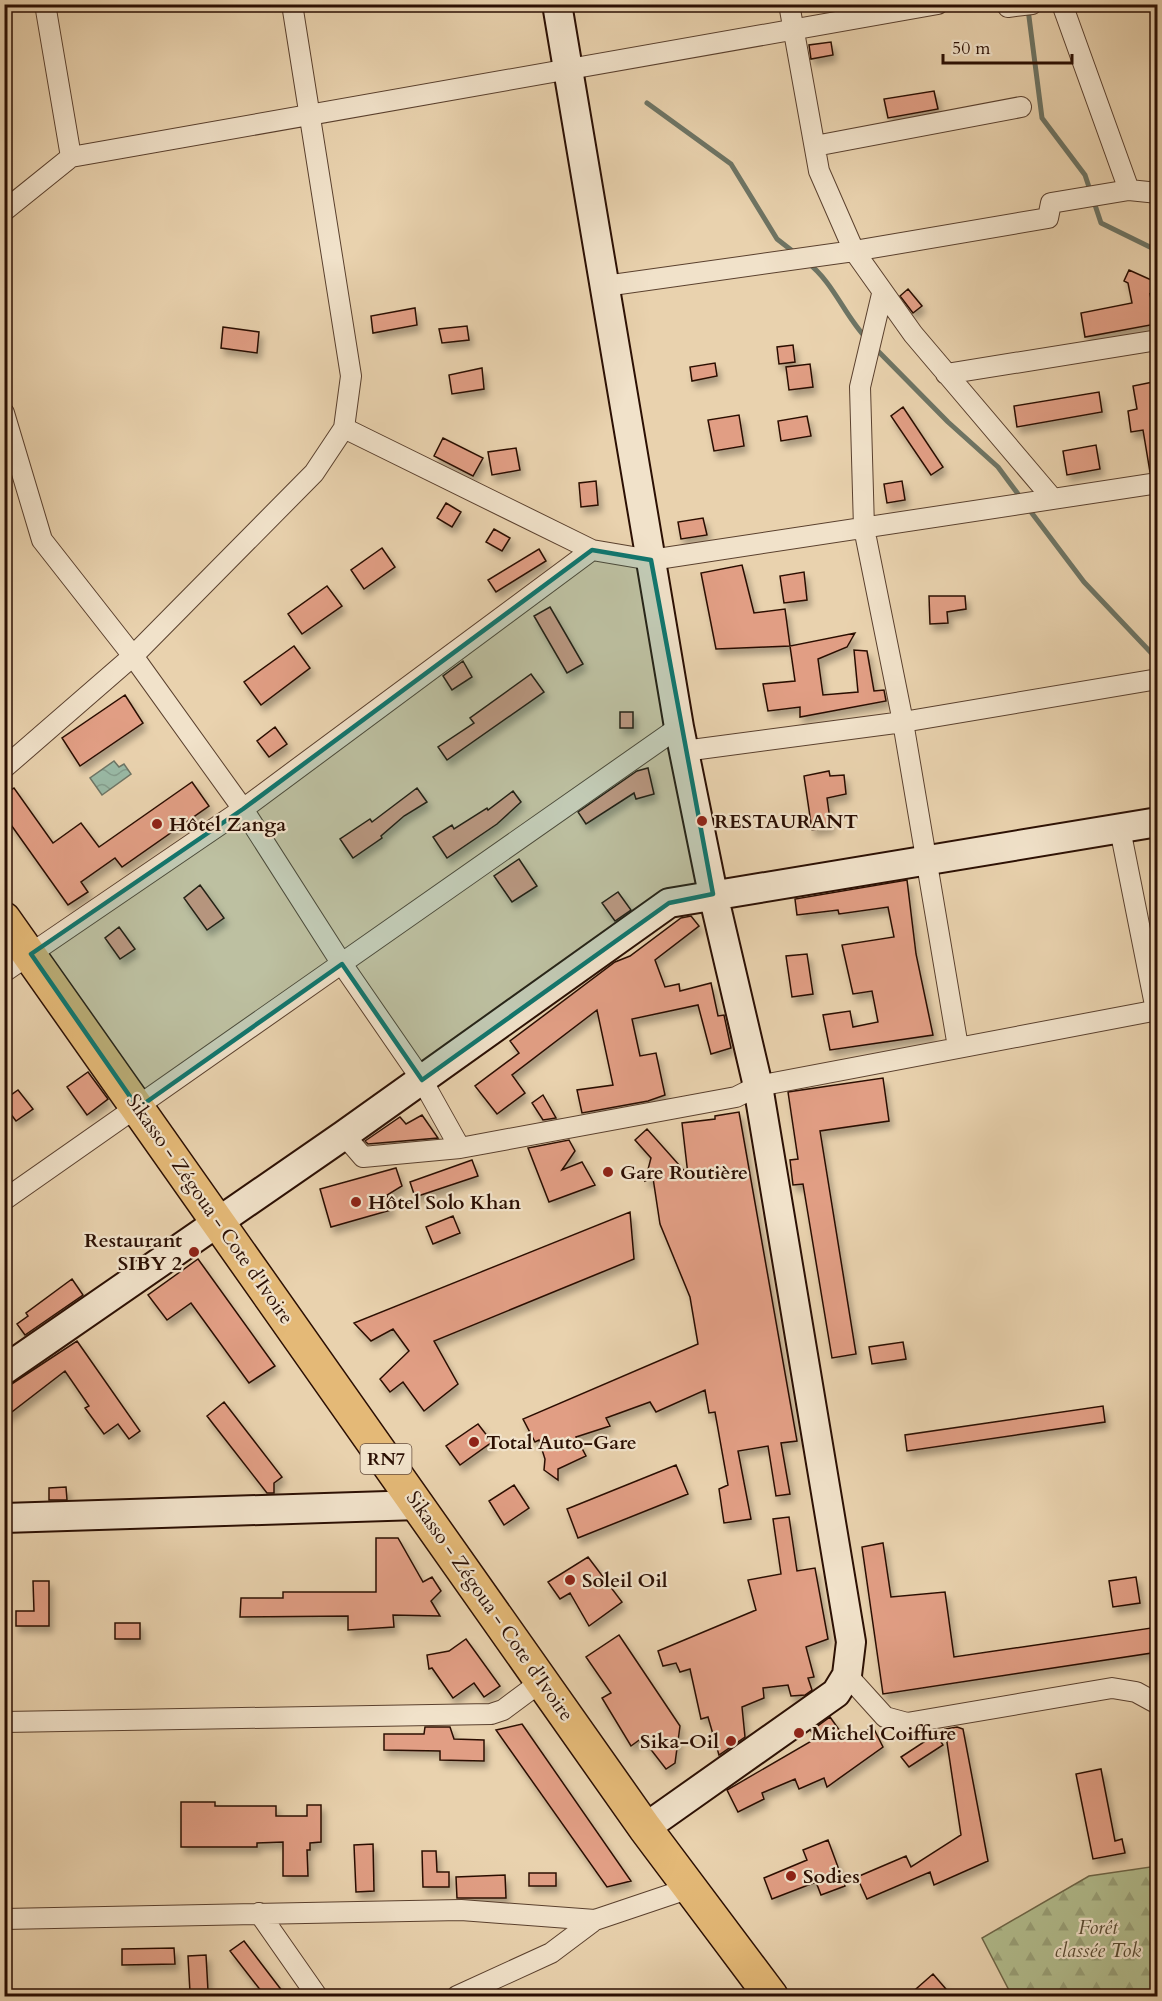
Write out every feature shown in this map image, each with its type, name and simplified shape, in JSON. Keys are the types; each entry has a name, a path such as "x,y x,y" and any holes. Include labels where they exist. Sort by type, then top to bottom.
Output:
{"highway":[{"name":"Sikasso - Zégoua - Cote d'Ivoire","path":"4,919 31,954 645,1828 771,1996"}],"street":[{"path":"45,4 71,157"},
{"path":"4,768 133,656 314,473 344,428 351,376 292,4"},
{"path":"557,4 681,739 713,894 758,1086 851,1642 847,1675 836,1693 645,1828"},
{"path":"789,4 819,171 854,251 882,294 946,374 1053,499"},
{"path":"4,211 71,157 569,71 938,4"},
{"path":"1007,6 1032,4"},
{"path":"1062,4 1129,190"},
{"path":"815,146 1021,107"},
{"path":"605,286 854,251 1048,218 1051,203 1080,197 1129,190 1158,193"},
{"path":"882,294 860,387 864,528 903,722 958,1047"},
{"path":"946,374 1158,340"},
{"path":"4,413 42,540 133,656 243,809 342,964 422,1080 460,1148"},
{"path":"344,428 592,550 651,560 1158,483"},
{"path":"4,972 243,809 592,550"},
{"path":"4,1200 342,964 681,739 903,722 1158,679"},
{"path":"4,1370 344,1135 669,903 1158,822"},
{"path":"344,1135 363,1157 460,1148 736,1098 758,1086 1157,1010 1120,829"},
{"path":"4,1518 419,1505"},
{"path":"847,1675 885,1718 907,1723 1112,1688 1136,1692 1158,1704"},
{"path":"4,1722 491,1714 503,1710 542,1681"},
{"path":"457,1996 551,1953 595,1920 690,1888"},
{"path":"4,1919 461,1910 595,1920"},
{"path":"260,1913 317,1996"}],"highlighted area":[{"path":"592,550 651,560 713,894 669,903 422,1080 342,964 138,1108 31,954 243,809"}],"green space":[{"name":"Forêt classée Tok","path":"1157,1866 1157,1996 1012,1996 982,1938 1089,1876"}],"water":[{"path":"114,761 119,767 124,764 131,774 102,795 90,778"}],"building":[{"path":"831,42 833,55 811,59 809,45"},
{"path":"934,91 938,109 888,118 884,99"},
{"path":"1129,270 1158,283 1158,298 1150,294 1156,324 1085,337 1081,313 1132,303 1128,283 1124,281"},
{"path":"908,289 922,306 913,313 900,296"},
{"path":"415,308 417,325 373,333 371,316"},
{"path":"467,326 469,340 442,343 439,329"},
{"path":"223,327 259,332 257,353 221,348"},
{"path":"793,345 795,362 779,364 777,347"},
{"path":"715,363 717,376 692,381 690,367"},
{"path":"810,364 813,387 789,390 786,367"},
{"path":"482,368 484,389 452,394 449,375"},
{"path":"1158,381 1158,471 1150,472 1143,430 1131,432 1128,411 1137,409 1133,386"},
{"path":"1099,392 1102,412 1017,427 1014,406"},
{"path":"903,407 943,467 931,475 891,416"},
{"path":"739,415 744,446 714,451 708,420"},
{"path":"807,416 811,436 781,441 778,421"},
{"path":"443,438 483,458 473,476 434,456"},
{"path":"1096,445 1100,469 1067,475 1063,451"},
{"path":"516,448 520,470 492,475 488,452"},
{"path":"596,481 598,505 581,507 579,483"},
{"path":"902,481 905,500 887,503 884,484"},
{"path":"446,503 461,512 452,527 437,518"},
{"path":"703,518 707,535 681,539 678,522"},
{"path":"494,529 510,538 502,551 486,542"},
{"path":"382,548 395,567 364,589 351,570"},
{"path":"539,549 546,561 496,592 488,580"},
{"path":"742,565 754,613 785,609 790,646 716,649 701,573"},
{"path":"804,572 807,600 784,603 780,576"},
{"path":"327,586 342,606 302,634 288,614"},
{"path":"929,596 965,596 966,609 947,612 948,623 930,624"},
{"path":"550,607 583,664 567,673 534,616"},
{"path":"855,633 847,647 818,659 823,695 858,692 854,650 867,651 874,691 884,690 886,701 800,717 800,707 768,711 763,684 795,681 790,646"},
{"path":"294,646 310,668 261,705 244,682"},
{"path":"463,661 472,677 452,690 443,676"},
{"path":"531,674 544,692 447,760 438,747 474,723 470,718"},
{"path":"125,695 143,723 80,766 62,738"},
{"path":"620,712 633,712 633,728 620,728"},
{"path":"275,727 287,744 269,757 257,741"},
{"path":"648,768 654,794 636,799 634,793 586,824 578,812 637,771"},
{"path":"829,771 830,776 844,775 846,794 827,798 831,827 812,830 804,776"},
{"path":"192,782 209,806 122,867 115,858 81,882 88,892 68,905 4,815 4,795 14,788 53,843 81,823 99,847"},
{"path":"417,788 427,802 404,816 381,836 382,838 353,858 340,839 370,819 372,822"},
{"path":"513,791 521,802 497,824 447,858 433,837 452,825 454,829 487,808 488,810"},
{"path":"519,859 537,886 512,902 494,876"},
{"path":"907,880 916,954 933,1035 830,1050 823,1015 850,1011 853,1027 878,1022 872,991 853,994 842,945 894,937 888,907 839,914 838,910 797,915 795,899"},
{"path":"200,885 224,918 207,930 184,898"},
{"path":"618,892 631,910 615,921 602,903"},
{"path":"691,916 699,926 655,960 665,987 679,984 680,991 711,983 718,1016 724,1015 731,1048 711,1054 698,1005 632,1019 640,1056 656,1053 665,1095 648,1101 582,1113 577,1090 613,1085 597,1010 512,1075 525,1093 497,1114 475,1086 519,1053 510,1041 615,962 630,956 681,918"},
{"path":"119,927 135,949 120,959 105,938"},
{"path":"807,954 813,994 792,997 786,956"},
{"path":"88,1072 108,1099 87,1115 67,1087"},
{"path":"883,1078 889,1121 820,1131 856,1354 832,1358 803,1184 793,1185 790,1160 798,1159 788,1092"},
{"path":"18,1090 33,1109 16,1121 4,1105 4,1100"},
{"path":"543,1095 556,1118 543,1120 532,1103"},
{"path":"739,1112 797,1441 781,1443 790,1494 776,1496 768,1446 738,1451 751,1519 724,1523 719,1489 728,1485 715,1412 709,1413 705,1390 656,1412 650,1402 606,1418 610,1426 576,1437 586,1456 558,1469 558,1480 544,1470 545,1459 539,1440 535,1442 523,1419 698,1344 690,1297 660,1224 653,1178 645,1181 651,1158 635,1140 647,1129 688,1175 682,1123 715,1119 715,1116"},
{"path":"422,1115 438,1138 368,1144 365,1141 400,1117 406,1124"},
{"path":"569,1140 575,1151 562,1170 582,1162 595,1185 549,1202 528,1148"},
{"path":"472,1160 478,1176 415,1197 410,1182"},
{"name":"Hôtel Solo Khan","path":"396,1168 402,1186 387,1195 391,1210 331,1227 320,1189"},
{"path":"630,1212 634,1259 434,1341 458,1384 424,1411 403,1382 390,1392 380,1379 409,1351 393,1329 371,1341 354,1323"},
{"path":"453,1216 460,1233 433,1244 426,1227"},
{"path":"198,1259 275,1366 249,1383 191,1303 167,1320 148,1295"},
{"path":"72,1279 83,1295 25,1335 17,1324 28,1316 26,1313"},
{"path":"77,1341 140,1431 129,1439 118,1424 104,1434 85,1408 89,1406 65,1371 4,1418 4,1389"},
{"path":"903,1342 906,1359 872,1364 869,1347"},
{"path":"224,1402 282,1477 274,1483 274,1493 267,1493 207,1416"},
{"path":"1103,1406 1105,1422 907,1451 905,1435"},
{"path":"478,1424 492,1442 460,1465 446,1446"},
{"path":"676,1465 688,1494 578,1538 567,1509"},
{"path":"514,1485 529,1508 504,1525 489,1501"},
{"path":"66,1487 67,1500 49,1500 49,1488"},
{"path":"789,1517 797,1571 815,1568 828,1639 806,1647 814,1677 808,1678 812,1690 805,1695 791,1696 788,1685 763,1688 764,1698 742,1707 745,1737 719,1755 708,1717 701,1719 690,1669 680,1672 676,1663 663,1666 658,1651 756,1610 748,1580 781,1574 773,1519"},
{"path":"376,1538 398,1538 423,1582 432,1577 441,1591 431,1601 440,1616 393,1615 394,1627 348,1630 348,1616 240,1617 241,1598 283,1598 283,1592 376,1592"},
{"path":"883,1543 891,1597 945,1592 954,1657 1158,1627 1158,1652 883,1694 862,1547"},
{"path":"588,1557 622,1602 589,1626 570,1593 560,1599 548,1582"},
{"path":"1136,1577 1140,1603 1113,1607 1109,1581"},
{"path":"33,1581 49,1581 49,1626 16,1626 16,1611 34,1611"},
{"path":"115,1623 140,1623 140,1639 115,1639"},
{"path":"619,1635 680,1726 675,1763 666,1769 642,1738 631,1746 602,1698 611,1693 586,1657"},
{"path":"466,1639 500,1686 484,1697 474,1683 453,1698 432,1668 429,1669 427,1655 449,1651"},
{"path":"830,1717 847,1741 873,1727 883,1747 827,1787 824,1778 799,1789 795,1779 762,1793 764,1799 738,1812 727,1790 815,1739 811,1731"},
{"path":"522,1724 631,1881 607,1887 496,1730"},
{"path":"425,1727 450,1727 454,1739 484,1740 484,1761 440,1760 440,1751 384,1750 384,1734 424,1734"},
{"path":"957,1727 963,1729 988,1861 934,1885 930,1872 867,1899 857,1877 906,1856 911,1867 961,1835 945,1729"},
{"path":"936,1734 943,1745 909,1767 901,1757"},
{"path":"1101,1769 1115,1841 1122,1839 1125,1853 1093,1859 1076,1774"},
{"path":"181,1802 215,1802 215,1806 276,1806 276,1816 307,1816 307,1805 321,1805 321,1842 310,1843 310,1850 307,1850 308,1876 283,1876 283,1842 257,1843 257,1847 181,1847"},
{"path":"828,1840 845,1886 821,1895 816,1882 772,1899 764,1878 807,1860 803,1850"},
{"path":"373,1844 374,1891 356,1892 354,1845"},
{"path":"422,1851 436,1851 437,1872 449,1872 449,1887 423,1887"},
{"path":"529,1873 556,1873 556,1886 529,1886"},
{"path":"505,1875 506,1898 457,1898 456,1877"},
{"path":"244,1941 286,1996 265,1996 230,1951"},
{"path":"174,1948 175,1964 122,1965 122,1949"},
{"path":"206,1955 208,1991 190,1992 188,1956"},
{"path":"933,1974 952,1996 908,1996"}],"waterway":[{"path":"1028,9 1042,118 1085,175 1101,223 1158,251"},
{"path":"647,103 731,164 777,239 795,253"},
{"path":"807,262 825,280 867,339"},
{"path":"875,348 948,422 998,467 1021,498"},
{"path":"1028,508 1084,582 1158,660"}],"place":[{"name":"RESTAURANT","path":"702,821"},
{"name":"Hôtel Zanga","path":"157,824"},
{"name":"Gare Routière","path":"608,1172"},
{"name":"Hôtel Solo Khan","path":"356,1202"},
{"name":"Restaurant SIBY 2","path":"194,1252"},
{"name":"Total Auto-Gare","path":"474,1442"},
{"name":"Soleil Oil","path":"570,1580"},
{"name":"Michel Coiffure","path":"799,1733"},
{"name":"Sika-Oil","path":"731,1741"},
{"name":"Sodies","path":"791,1876"}]}
